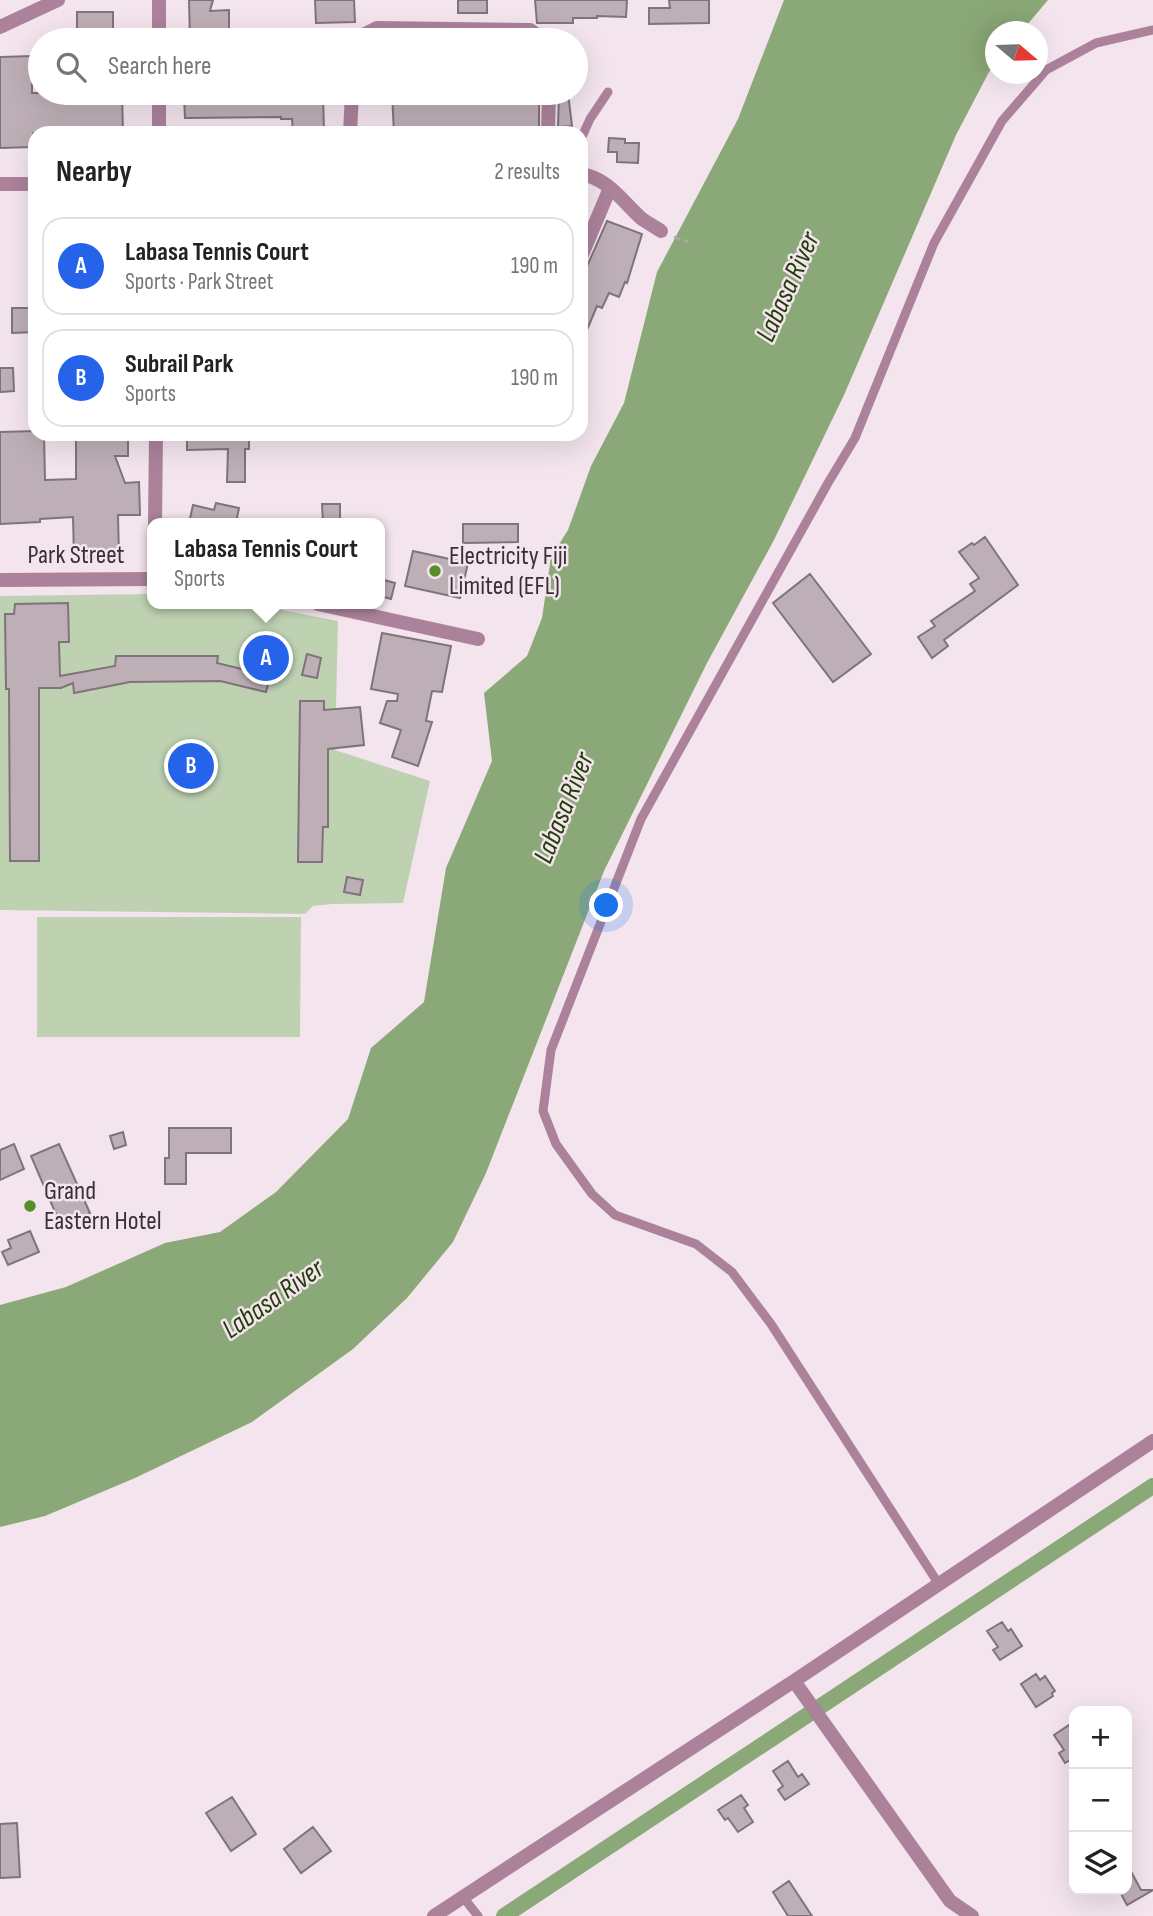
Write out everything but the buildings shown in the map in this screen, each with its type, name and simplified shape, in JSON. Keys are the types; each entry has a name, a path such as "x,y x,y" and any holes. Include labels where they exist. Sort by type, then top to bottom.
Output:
{"street":[{"path":"0,27 58,0"},
{"path":"159,0 159,28"},
{"path":"159,105 159,126"},
{"path":"350,126 351,105"},
{"path":"548,126 549,105"},
{"path":"588,175 594,176 610,188 642,219 661,231"},
{"path":"0,184 28,184"},
{"path":"588,240 610,188"},
{"path":"155,518 156,441"},
{"name":"Park Street","path":"0,580 147,579"},
{"path":"341,609 478,639"},
{"path":"434,1916 798,1687 938,1583 1153,1441"},
{"path":"798,1687 950,1901 972,1916"}],"lane":[{"path":"938,1583 771,1324 732,1272 696,1244 615,1215 592,1194 556,1144 543,1111 551,1050 640,819 855,438 934,243 1002,121 1046,70 1096,43 1153,30"},
{"path":"587,126 608,92"},
{"path":"463,1897 478,1916"}],"shaded area":[{"path":"147,594 147,609 277,609 338,621 335,750 430,781 403,903 313,906 305,914 0,910 0,596"},
{"path":"37,917 301,917 300,1037 37,1037"}],"water":[{"name":"Labasa River","path":"784,0 1048,0 1030,21 985,21 985,80 956,135 844,395 774,540 707,663 604,871 486,1173 453,1242 407,1298 353,1349 252,1422 135,1478 45,1516 0,1527 0,1305 66,1287 165,1243 220,1232 276,1192 348,1119 371,1048 424,1002 446,868 492,761 484,693 527,656 542,618 551,557 568,530 591,466 624,403 657,272 738,119"}],"waterway":[{"path":"504,1916 1153,1486"}],"place":[{"name":"Electricity Fiji Limited (EFL)","path":"435,571"},
{"name":"Labasa Tennis Court","path":"266,658"},
{"name":"Subrail Park","path":"191,766"},
{"name":"Grand Eastern Hotel","path":"30,1206"}]}
